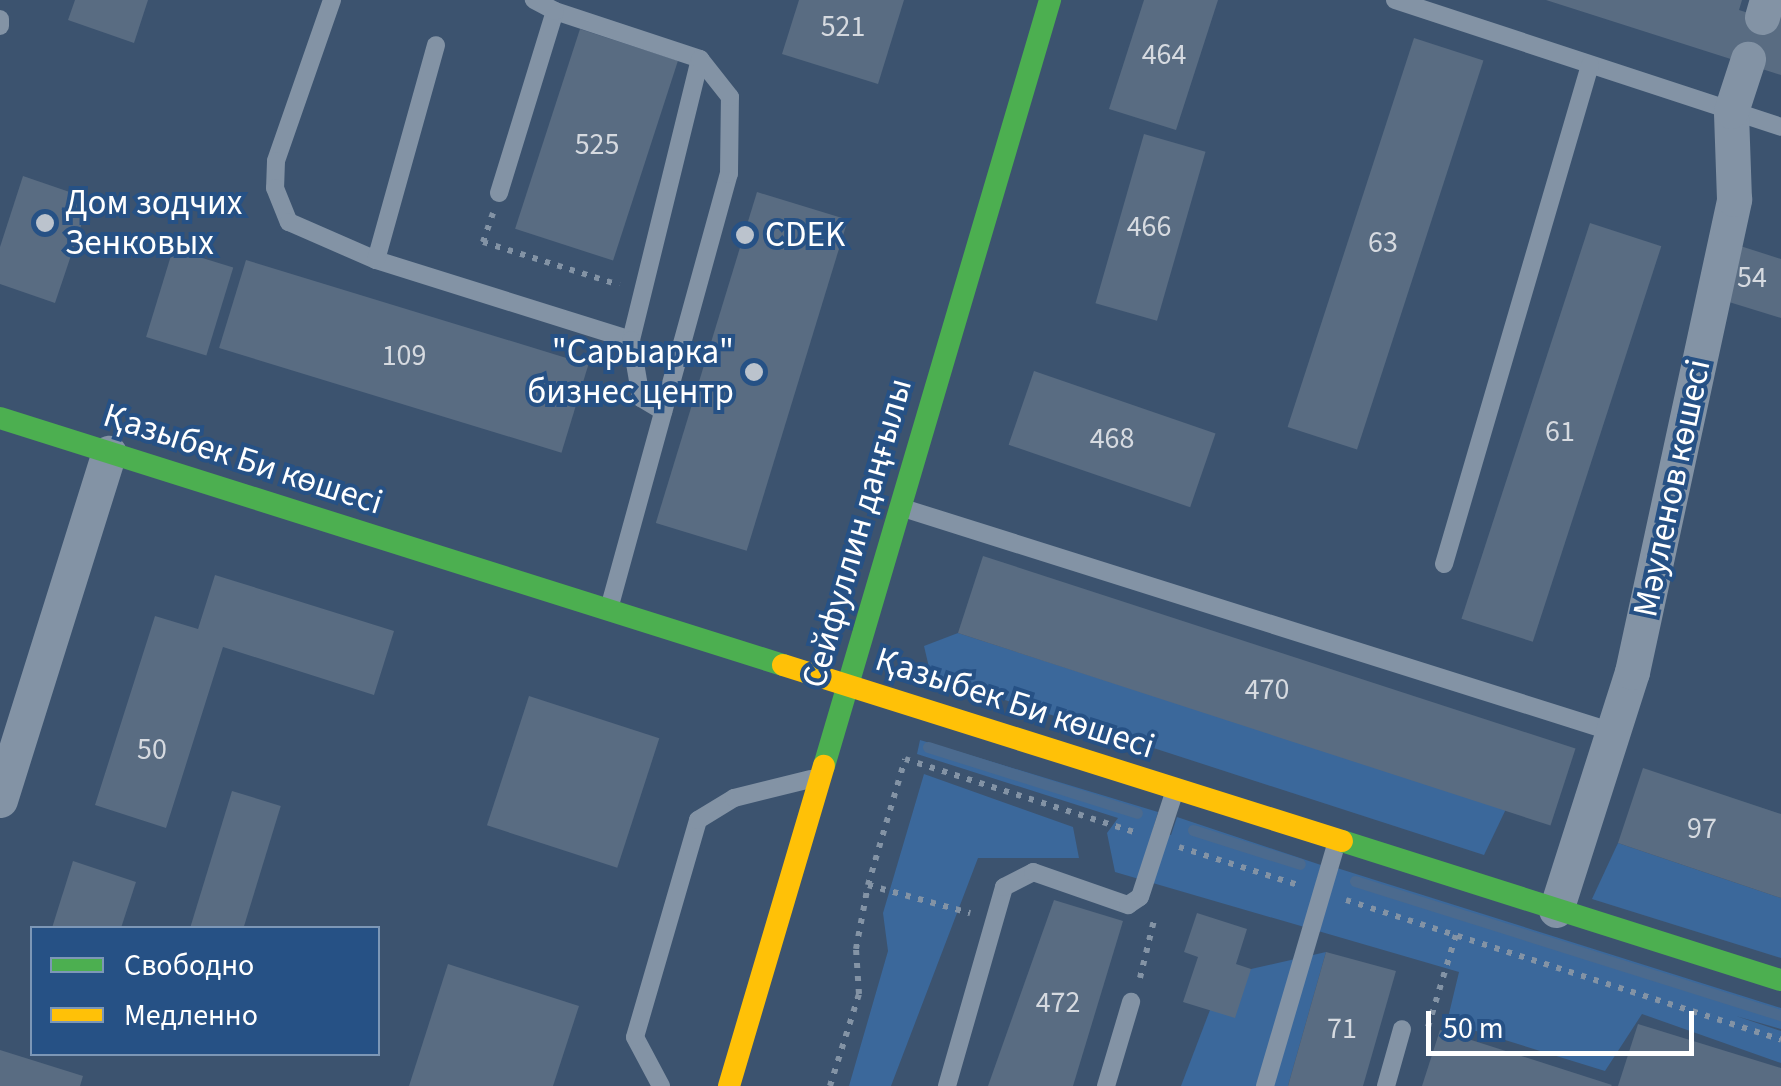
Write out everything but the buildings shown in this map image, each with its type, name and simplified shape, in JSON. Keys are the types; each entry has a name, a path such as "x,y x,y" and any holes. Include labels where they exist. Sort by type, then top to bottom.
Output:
{"street":[{"name":"Сейфуллин даңғылы","path":"729,1086 1050,0"},
{"name":"Мәуленов көшесі","path":"1556,910 1613,732 1734,199 1731,111 1748,59"},
{"name":"Қазыбек Би көшесі","path":"0,418 1781,980"},
{"path":"0,800 109,453"}],"lane":[{"path":"332,0 276,161 275,188 289,222 304,234 376,260 632,340"},
{"path":"534,0 700,59 730,97 730,174 608,610"},
{"path":"1394,0 1781,126"},
{"path":"499,193 556,10"},
{"path":"376,260 436,45"},
{"path":"663,411 641,398 632,340 700,59"},
{"path":"1444,564 1590,65"},
{"path":"901,507 1613,732"},
{"path":"661,1086 636,1038 698,820 734,798 822,777"},
{"path":"946,1086 990,918 1004,887 1033,872 1128,906 1140,897 1175,790"},
{"path":"1265,1086 1337,840"},
{"path":"1106,1086 1131,1002"},
{"path":"1386,1086 1402,1029"}],"path":[{"path":"499,193 484,242 643,291"},
{"path":"830,1086 859,994 856,949 868,885 905,758"},
{"path":"868,885 990,918"},
{"path":"1424,1041 1456,935"}],"shaded area":[{"path":"958,633 1506,809 1484,855 931,676 924,646"},
{"path":"920,740 1158,812 1153,829 1171,835 1177,817 1321,865 1316,882 1331,887 1337,868 1781,1008 1781,1029 1736,1016 1781,1031 1781,1063 1642,1014 1605,1071 1447,1022 1459,972 1115,872 1107,833 1118,818 917,754"},
{"path":"924,774 1073,827 1079,858 978,858 891,1086 849,1086 888,951 883,913"},
{"path":"1618,843 1781,898 1781,958 1592,899"},
{"path":"1326,952 1288,1086 1181,1086 1210,1010 1251,969"}],"waterway":[{"path":"928,747 1137,813"},
{"path":"1193,830 1300,864"},
{"path":"1355,881 1781,1015"}],"traffic: fast":[{"path":"824,766 1050,0"},
{"path":"0,418 783,665"},
{"path":"1342,841 1781,980"}],"traffic: slow":[{"path":"783,665 1342,841"},
{"path":"729,1086 824,766"}],"place":[{"name":"Дом зодчих Зенковых","path":"45,223"},
{"name":"CDEK","path":"745,235"},
{"name":"\"Сарыарка\" бизнес центр","path":"754,372"}]}
